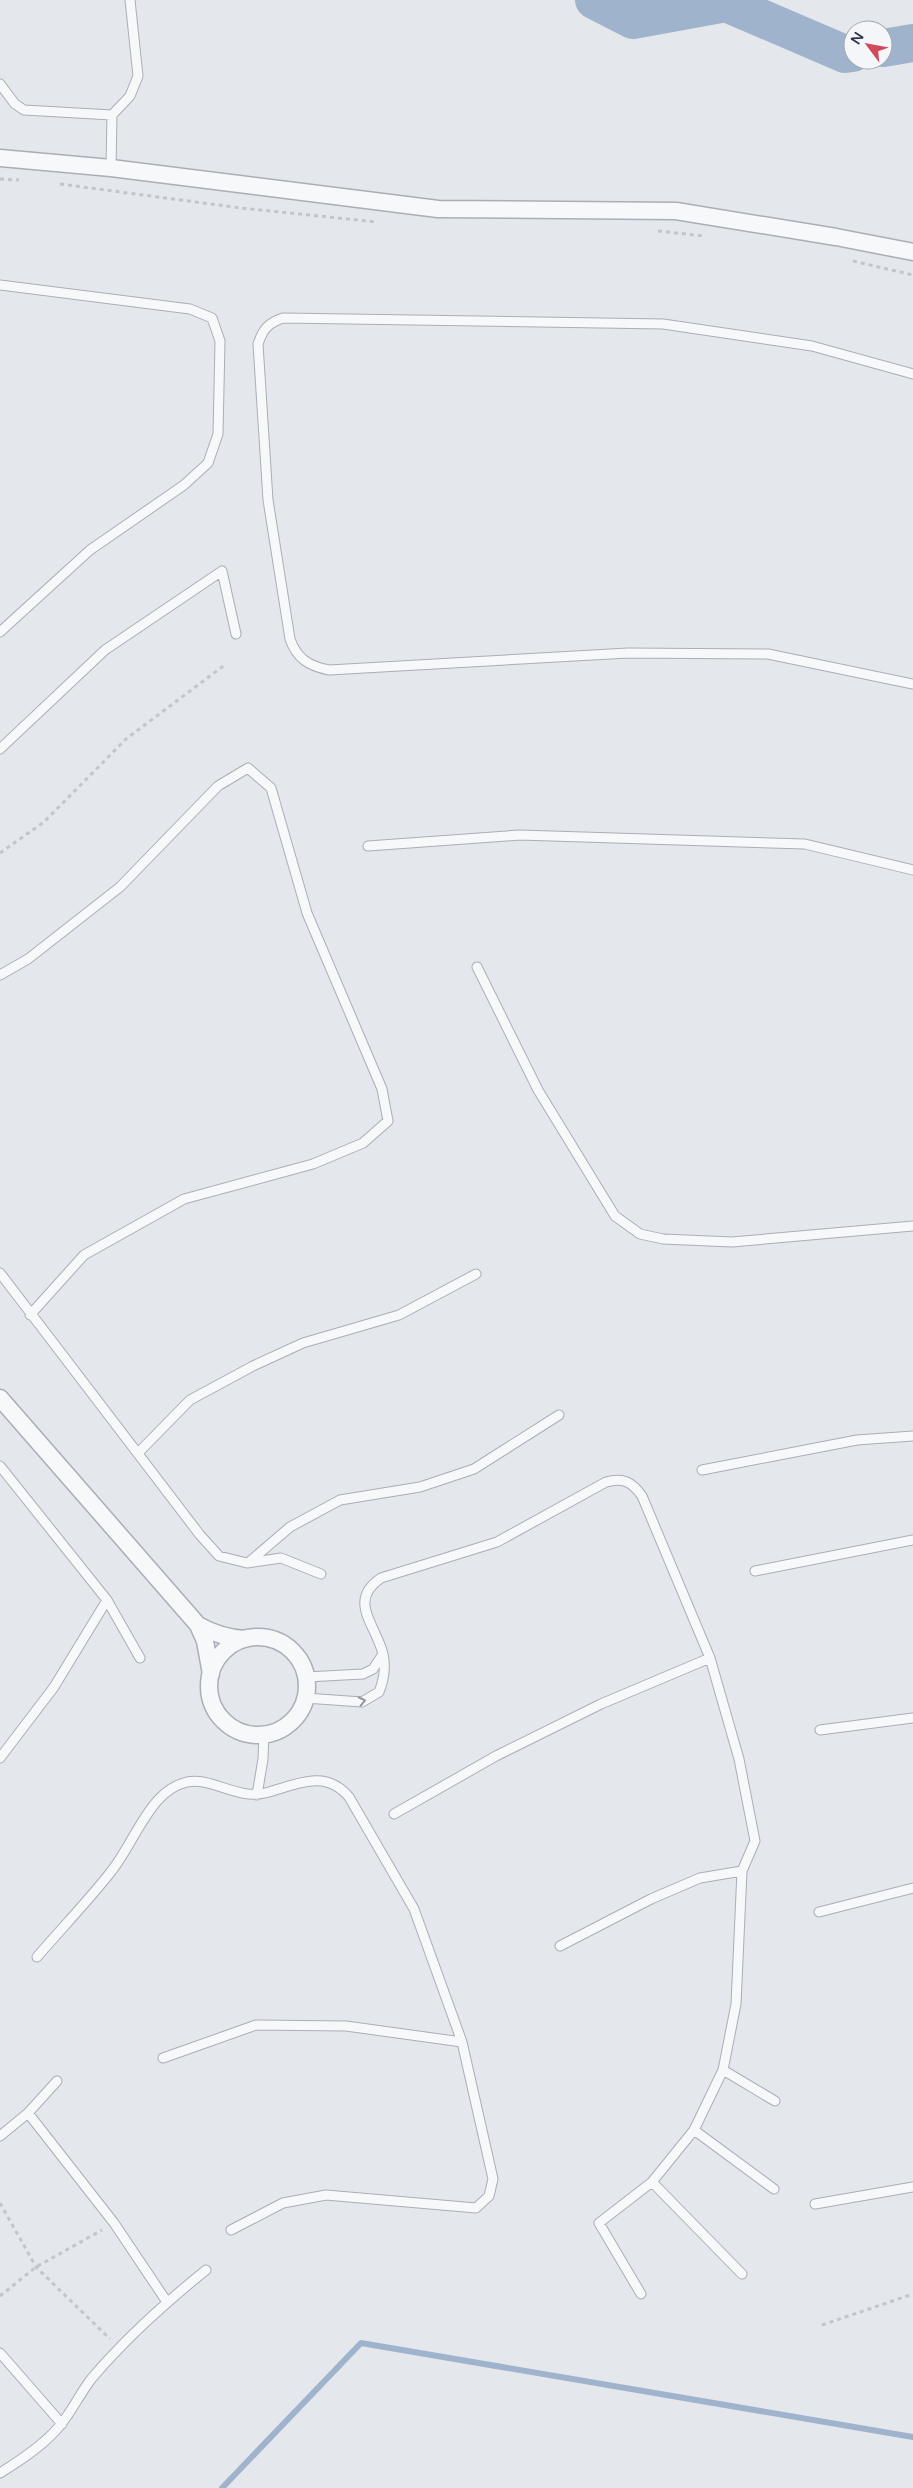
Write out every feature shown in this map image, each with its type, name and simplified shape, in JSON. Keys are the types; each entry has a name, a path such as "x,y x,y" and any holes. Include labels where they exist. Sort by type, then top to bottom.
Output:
{"street":[{"path":"0,158 111,168 438,209 676,211 836,237 913,252"},
{"path":"0,1398 198,1625 205,1641 211,1674 211,1697 222,1718 240,1731 264,1734 278,1730 300,1712 305,1698 306,1677 294,1653 280,1642 263,1637 228,1638 213,1634 198,1625"},
{"path":"211,1674 223,1652 245,1639"}],"lane":[{"path":"111,168 112,115 130,96 138,76 130,0"},
{"path":"0,84 15,104 24,110 112,115"},
{"path":"0,285 190,309 212,318 220,342 218,434 208,463 184,485 90,550 0,632"},
{"path":"913,374 812,346 663,324 282,318 272,322 263,329 258,344 268,500 290,639 300,658 313,667 329,670 628,653 768,654 913,684"},
{"path":"0,749 105,650 222,570 236,634"},
{"path":"0,975 28,959 120,887 218,786 248,768 271,788 307,913 382,1089 388,1121 362,1143 313,1164 184,1199 84,1255 30,1315"},
{"path":"368,846 520,835 806,844 913,870"},
{"path":"477,967 538,1090 615,1216 640,1234 663,1239 732,1242 913,1226"},
{"path":"0,1274 200,1535 219,1556 247,1563 281,1558 321,1574"},
{"path":"138,1453 190,1400 253,1366 303,1342 399,1315 476,1274"},
{"path":"247,1563 290,1527 340,1500 420,1487 474,1469 559,1415"},
{"path":"702,1470 857,1440 913,1436"},
{"path":"0,1466 107,1600 140,1658"},
{"path":"305,1698 352,1703 372,1699 379,1692 384,1675 383,1654 364,1602 367,1591 381,1578 498,1542 606,1482 625,1480 635,1486 642,1496 710,1658 739,1759 755,1840 742,1871 736,2004 722,2070 694,2130 652,2182 599,2223 641,2294"},
{"path":"755,1571 913,1540"},
{"path":"0,1758 54,1687 107,1600"},
{"path":"306,1677 363,1674 373,1669 383,1654"},
{"path":"394,1814 496,1756 602,1704 710,1658"},
{"path":"820,1730 913,1718"},
{"path":"257,1795 263,1759 264,1734"},
{"path":"37,1957 110,1873 157,1801 172,1787 189,1782 206,1783 232,1792 257,1795 314,1780 332,1782 341,1788 414,1909 462,2042 493,2179 489,2196 476,2208 326,2195 283,2203 231,2230"},
{"path":"560,1946 651,1899 700,1878 742,1871"},
{"path":"819,1912 913,1888"},
{"path":"163,2058 256,2025 346,2026 462,2042"},
{"path":"722,2070 775,2102"},
{"path":"0,2136 28,2113 57,2081"},
{"path":"28,2113 114,2223 167,2302"},
{"path":"694,2130 774,2189"},
{"path":"652,2182 742,2274"},
{"path":"815,2204 913,2187"},
{"path":"0,2473 35,2448 62,2424 91,2380 119,2348 167,2302 206,2270"},
{"path":"0,2353 62,2424"}],"path":[{"path":"0,853 44,822 126,739 226,664"},
{"path":"0,2203 36,2267 119,2348"},
{"path":"0,2296 36,2267 114,2223"},
{"path":"822,2325 913,2294"}],"waterway":[{"path":"594,0 633,20 726,3 843,53"},
{"path":"893,46 913,43"},
{"path":"222,2488 361,2343 913,2437"}]}
